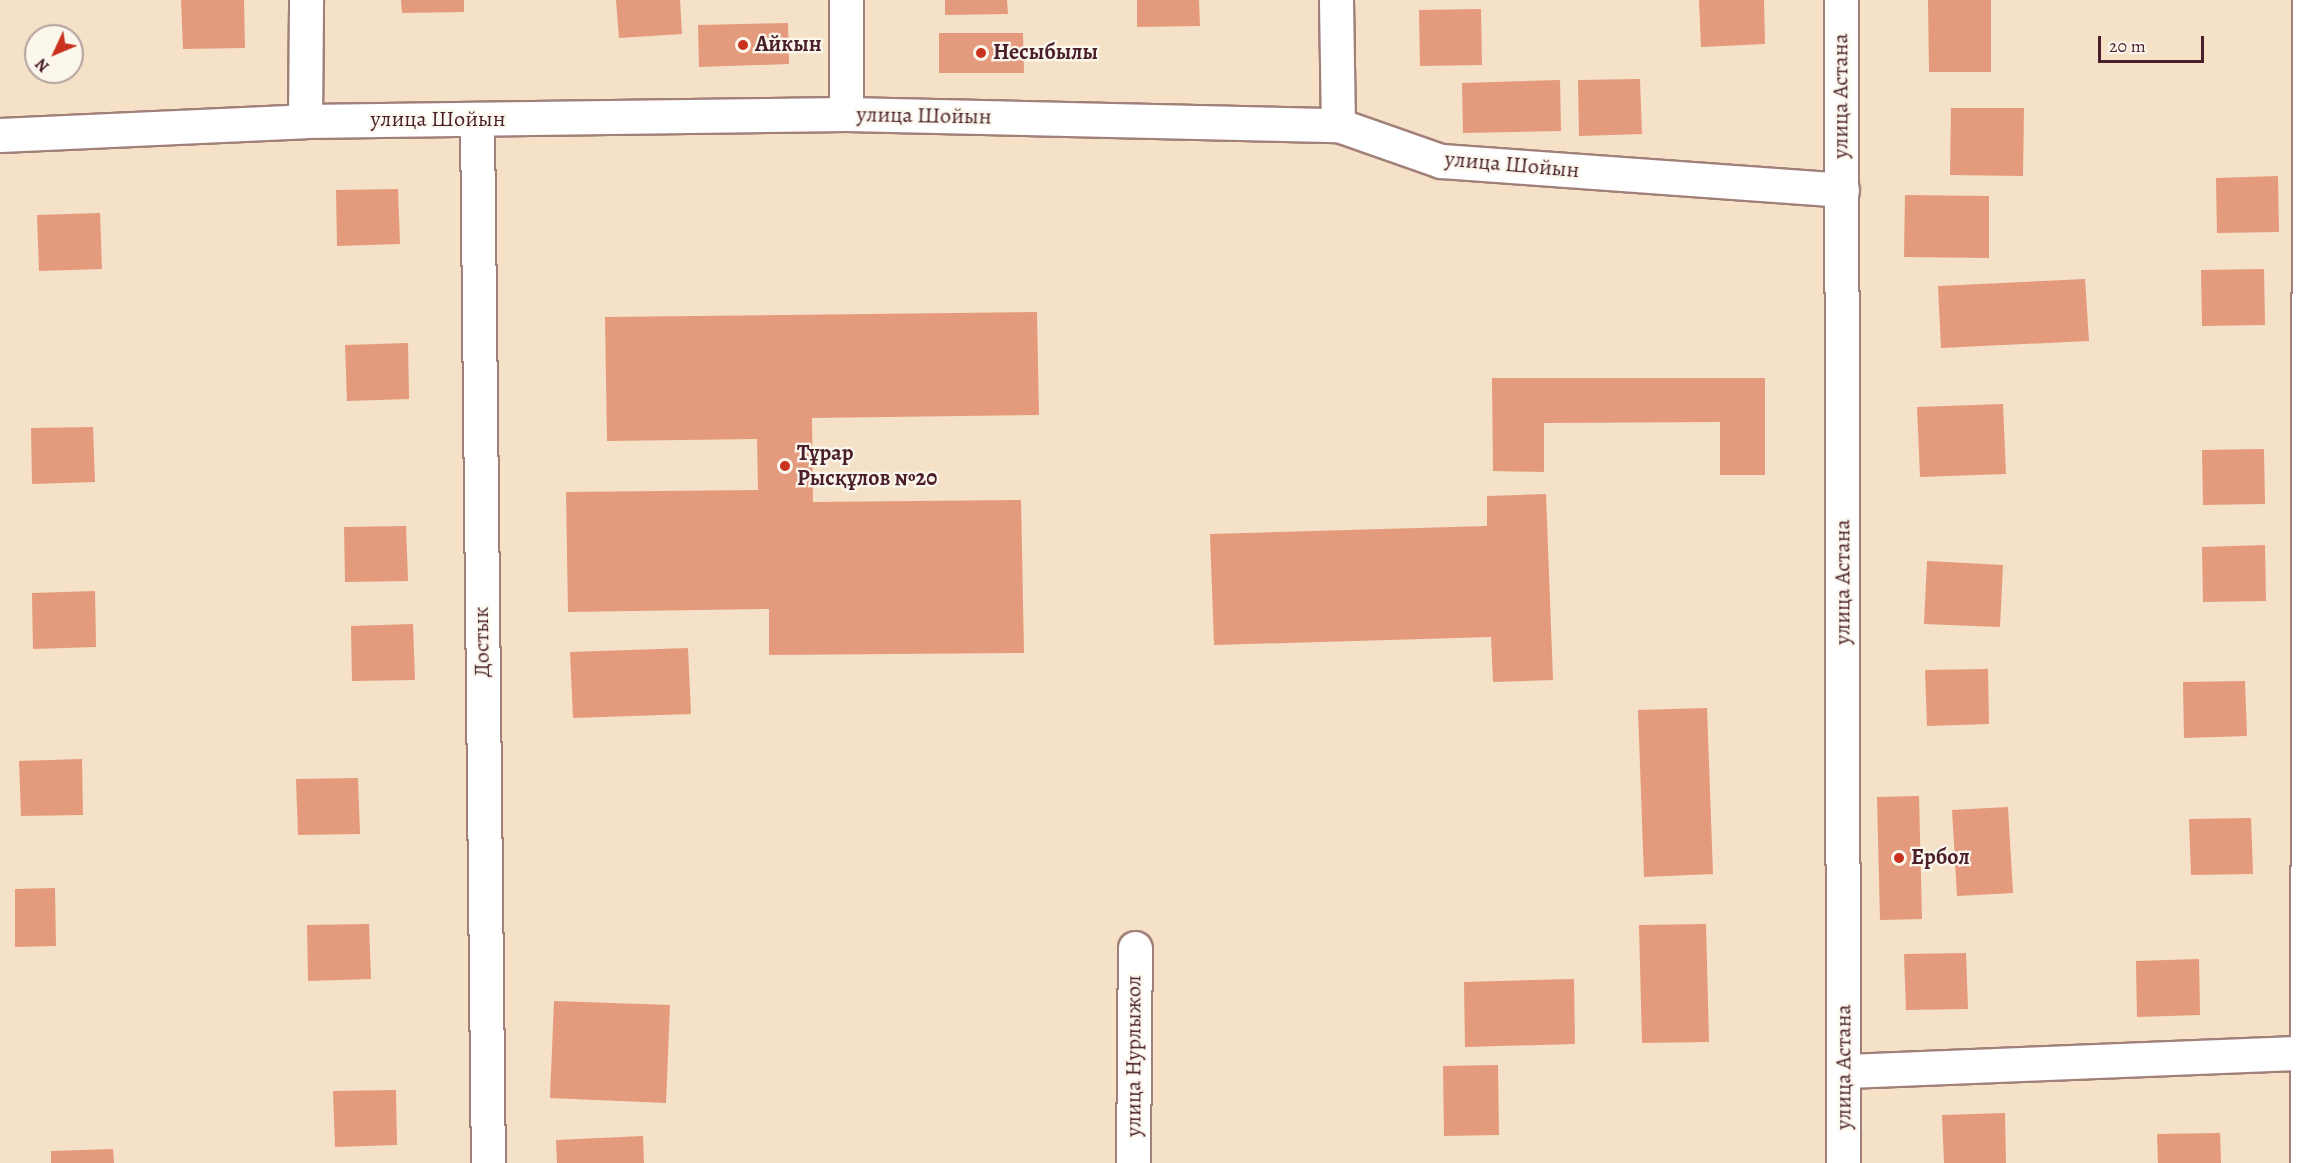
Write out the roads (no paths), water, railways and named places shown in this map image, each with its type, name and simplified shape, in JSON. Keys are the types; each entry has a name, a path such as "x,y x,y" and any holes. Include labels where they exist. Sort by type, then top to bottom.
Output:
{"street":[{"path":"305,121 306,0"},
{"path":"846,0 846,114"},
{"path":"1336,0 1338,125"},
{"name":"улица Астана","path":"1841,0 1844,1163"},
{"path":"2307,1163 2311,1052 2310,0"},
{"name":"улица Шойын","path":"0,135 305,121 477,121 846,114 1338,125 1441,161 1842,190"},
{"name":"Достык","path":"477,121 488,1163"},
{"name":"улица Нурлыжол","path":"1133,1163 1135,948"},
{"path":"1845,1071 2311,1052"}],"place":[{"name":"Айкын","path":"743,45"},
{"name":"Несыбылы","path":"981,53"},
{"name":"Тұрар Рысқұлов №20","path":"785,466"},
{"name":"Ербол","path":"1899,858"}]}
